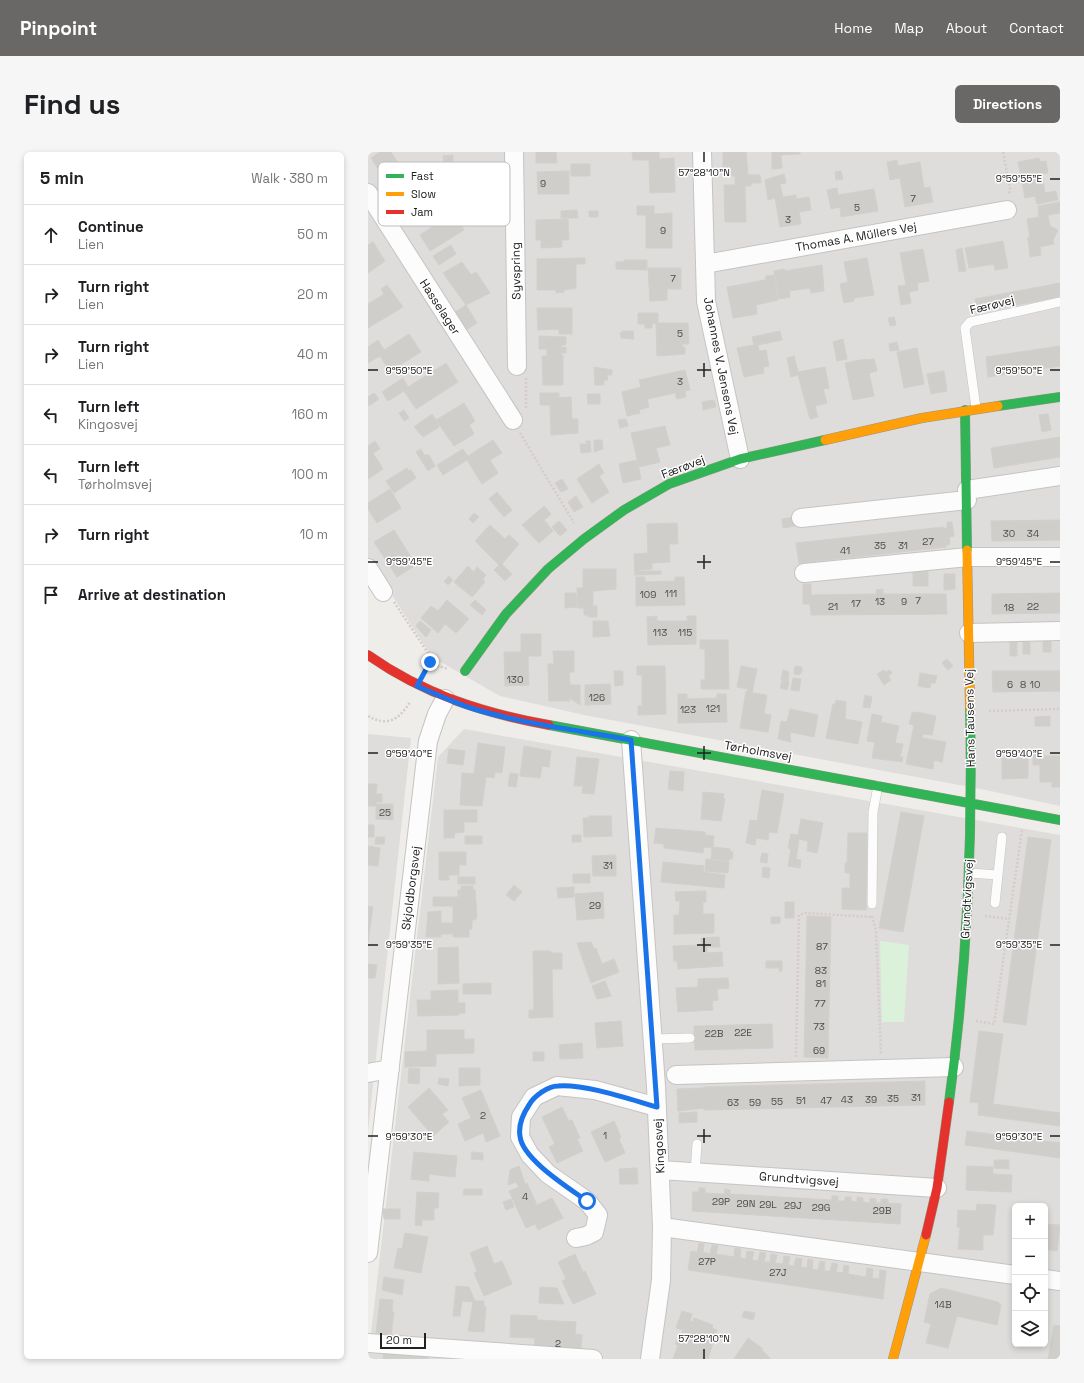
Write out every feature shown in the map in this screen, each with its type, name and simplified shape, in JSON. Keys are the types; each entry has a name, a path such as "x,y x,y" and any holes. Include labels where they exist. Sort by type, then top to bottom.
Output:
{"street":[{"name":"Syvspring","path":"514,152 517,366"},
{"name":"Johannes V. Jensens Vej","path":"702,152 706,301 740,459"},
{"name":"Hasselager","path":"368,193 378,208"},
{"name":"Thomas A. Müllers Vej","path":"705,264 1007,210"},
{"name":"Hasselager","path":"390,226 521,422"},
{"name":"Færøvej","path":"465,671 506,614 548,569 584,539 624,510 669,484 740,459 922,418 976,408 1060,397"},
{"name":"Hans Tausens Vej","path":"965,410 972,803"},
{"path":"801,518 967,495 1060,476"},
{"path":"804,573 968,556 1060,557"},
{"path":"368,568 383,592"},
{"path":"969,633 1060,631"},
{"name":"Tørholmsvej","path":"368,656 417,686 446,699 472,708 515,719 1060,820"},
{"name":"Skjoldborgsvej","path":"368,1253 373,1177 390,1069 428,741 435,720 446,699"},
{"name":"Kingosvej","path":"631,740 657,1107 662,1227 661,1280 650,1359"},
{"name":"Grundtvigsvej","path":"893,1359 920,1262 937,1188 954,1067 967,914 972,803"},
{"path":"676,1075 954,1067"},
{"path":"368,1073 390,1069"},
{"path":"576,1238 586,1236 594,1232 598,1215 587,1201 548,1174 530,1155 520,1137 521,1116 534,1096 557,1086 595,1090 657,1107"},
{"name":"Grundtvigsvej","path":"660,1170 937,1188"},
{"path":"662,1227 1012,1275"},
{"path":"1048,1279 1060,1281"},
{"path":"368,1343 593,1359"}],"lane":[{"name":"Færøvej","path":"976,408 965,328 970,322 1060,302"},
{"path":"872,904 873,812 878,786"},
{"path":"996,903 1002,837"},
{"path":"969,873 998,875"},
{"path":"652,1038 690,1038"},
{"path":"695,1172 697,1144"}],"path":[{"path":"1002,152 1010,189 1007,210"},
{"path":"517,366 526,367 521,422 522,437 584,539"},
{"path":"521,422 522,437"},
{"path":"368,716 383,722 394,719 406,708 431,659 392,598 383,592"},
{"path":"970,711 1060,709"},
{"path":"958,1019 994,1024 1024,813"},
{"path":"872,904 872,917 876,930 881,1069"},
{"path":"796,1071 798,915 806,912 872,917"},
{"path":"967,914 1009,919"}],"shaded area":[{"path":"368,152 1060,152 1060,806 986,790 584,715 500,696 432,657 368,558"},
{"path":"464,729 1060,835 1060,1359 368,1359 438,757"},
{"path":"368,734 411,738 368,1131"}],"green space":[{"path":"880,941 909,945 904,1022 882,1022"}],"building":[{"path":"380,152 391,152 398,162 378,162 378,169 371,158"},
{"path":"536,152 556,152 557,163 536,163"},
{"path":"632,152 659,152 659,159 674,158 675,192 650,193 649,160 633,160"},
{"path":"723,152 746,152 748,175 760,175 761,183 751,183 751,186 745,186 746,222 725,222 724,185 735,185 735,176 729,176 729,167 723,167"},
{"path":"772,152 800,152 800,154 781,155 782,168 772,169"},
{"path":"453,155 453,161 444,162 443,156"},
{"path":"1039,158 1040,162 1046,161 1048,173 1042,174 1045,193 1056,191 1058,200 1037,204 1035,196 1025,198 1018,162"},
{"path":"897,160 898,166 920,162 924,188 930,187 933,202 905,207 900,178 890,180 887,162"},
{"path":"571,164 590,164 590,176 571,176"},
{"path":"569,171 569,194 538,194 537,172"},
{"path":"841,171 843,179 836,180 835,172"},
{"path":"784,174 786,183 780,184 783,197 796,195 796,199 809,197 811,210 799,212 801,224 780,227 775,198 768,200 765,180"},
{"path":"837,188 838,195 874,189 878,211 841,217 840,207 831,209 827,190"},
{"path":"1060,202 1060,213 1048,215 1050,226 1058,230 1053,240 1054,244 1040,247 1041,255 1030,257 1028,237 1030,237 1027,219 1039,217 1038,206"},
{"path":"637,206 654,206 654,214 672,213 672,248 646,248 646,215 637,215"},
{"path":"577,210 578,218 561,218 561,211"},
{"path":"589,211 598,211 598,217 589,217"},
{"path":"568,219 569,240 562,240 562,247 541,248 541,240 536,240 536,220"},
{"path":"434,226 461,226 464,230 430,251 420,235"},
{"path":"1003,241 1008,268 995,270 994,264 969,268 965,248"},
{"path":"373,242 385,261 368,273 368,245"},
{"path":"451,245 456,254 439,265 433,256"},
{"path":"962,248 966,271 959,272 956,250"},
{"path":"923,249 929,281 917,283 918,290 909,292 911,303 901,305 898,286 906,285 900,253"},
{"path":"585,258 585,264 576,264 576,288 556,293 556,290 537,290 537,259"},
{"path":"867,258 874,295 854,298 854,301 844,303 840,284 848,282 844,262"},
{"path":"624,260 647,260 647,270 616,269 616,262 624,262"},
{"path":"462,262 471,275 476,272 490,293 466,305 443,273"},
{"path":"822,265 824,291 811,293 810,288 789,291 790,297 779,299 774,271 784,269 785,271"},
{"path":"648,268 681,268 681,289 667,289 667,300 650,301"},
{"path":"774,275 778,300 756,305 757,314 733,318 727,287 765,280 766,276"},
{"path":"1060,283 1060,297 978,312 975,299"},
{"path":"387,285 403,307 368,328 368,304 384,294 381,289"},
{"path":"466,305 477,323 466,330 455,312"},
{"path":"537,308 572,308 572,334 559,334 559,329 538,330"},
{"path":"638,313 658,313 658,323 688,323 689,344 681,344 685,348 685,354 657,356 656,323 652,324 652,328 645,328 645,324 638,324"},
{"path":"894,317 896,325 890,326 888,318"},
{"path":"623,331 633,331 634,339 621,338 620,333"},
{"path":"780,331 782,340 758,345 759,351 766,350 769,366 763,367 764,373 744,377 737,348 754,345 752,337"},
{"path":"409,334 421,352 390,371 380,356 368,363 368,347 378,340 384,350"},
{"path":"539,336 566,337 566,344 561,346 561,348 566,347 566,353 561,353 561,355 563,355 563,385 543,385 542,356 547,356 547,349 539,349"},
{"path":"843,339 847,359 837,361 833,342"},
{"path":"897,342 899,350 890,351 889,344"},
{"path":"1060,346 1060,366 988,377 986,357"},
{"path":"917,348 924,384 904,388 897,352"},
{"path":"794,356 798,372 825,367 829,388 823,389 827,403 815,406 818,417 810,419 798,375 791,377 787,358"},
{"path":"874,359 877,371 869,373 874,396 853,400 845,363"},
{"path":"446,363 458,382 416,409 404,391 388,401 382,392 403,378 408,387"},
{"path":"594,367 612,370 612,375 607,375 608,380 604,380 604,385 595,385"},
{"path":"685,370 690,390 685,391 686,397 677,399 675,393 647,399 649,407 639,410 640,413 627,416 622,392 641,387 639,380"},
{"path":"944,371 947,391 931,394 927,374"},
{"path":"374,393 379,399 369,406 368,397"},
{"path":"540,393 559,393 559,398 571,397 572,419 578,419 578,433 551,435 550,405 540,405"},
{"path":"587,394 600,394 600,404 588,404"},
{"path":"714,400 716,407 703,410 702,402"},
{"path":"464,403 475,421 469,425 474,434 454,446 438,423 439,427 423,437 414,427 432,414 436,420"},
{"path":"404,410 409,418 404,421 399,413"},
{"path":"1048,414 1051,430 1042,432 1039,415"},
{"path":"626,419 628,426 620,428 618,420"},
{"path":"665,426 670,445 656,448 660,462 639,467 631,433"},
{"path":"1060,437 1060,457 994,468 991,448"},
{"path":"493,440 502,453 490,460 498,473 482,484 467,460 443,475 437,465 463,449 468,456"},
{"path":"594,440 602,440 603,449 594,452"},
{"path":"375,441 380,449 373,453 383,469 368,479 368,446"},
{"path":"586,441 590,441 591,452 581,453 580,444 587,444"},
{"path":"421,449 424,455 429,455 435,466 428,471 416,452"},
{"path":"637,460 641,479 623,483 619,464"},
{"path":"599,464 604,473 599,476 609,492 592,503 577,479"},
{"path":"407,468 409,471 411,470 416,478 394,493 386,481"},
{"path":"562,479 568,489 561,492 555,483"},
{"path":"390,489 401,508 377,523 368,509 368,503"},
{"path":"497,492 512,510 504,517 489,499"},
{"path":"576,496 583,507 574,512 568,502"},
{"path":"544,506 551,514 544,520 553,531 539,543 522,525"},
{"path":"474,513 479,517 473,523 469,519"},
{"path":"794,517 795,526 783,528 782,519"},
{"path":"1060,520 1060,540 992,541 991,521"},
{"path":"559,521 567,530 560,536 552,527"},
{"path":"947,522 952,522 954,536 949,537 950,544 946,545 946,547 799,563 796,543 944,527 944,529 947,528"},
{"path":"677,523 678,544 669,544 670,562 652,563 652,569 639,570 661,571 661,574 635,575 634,554 648,553 647,524"},
{"path":"490,525 505,539 509,535 519,544 502,564 512,574 505,581 494,570 499,565 475,541"},
{"path":"394,530 416,565 397,577 374,542"},
{"path":"468,566 474,572 477,567 486,575 483,579 485,582 472,597 454,582"},
{"path":"583,569 616,569 616,589 593,591 593,606 597,606 597,617 588,617 588,615 584,615 584,608 578,608 577,588 583,588"},
{"path":"913,570 928,570 928,586 913,586"},
{"path":"944,574 955,574 955,589 944,590"},
{"path":"449,576 453,580 448,585 444,581"},
{"path":"636,577 645,577 645,582 675,581 675,577 684,577 685,605 636,606"},
{"path":"803,584 811,584 811,595 876,594 876,590 883,589 883,594 946,594 947,614 811,615 810,604 803,604"},
{"path":"565,593 576,593 577,607 565,608"},
{"path":"1060,593 1060,613 992,614 992,594"},
{"path":"447,600 469,619 456,633 445,624 438,633 421,618 431,606 438,611"},
{"path":"475,600 486,610 482,615 470,605"},
{"path":"657,616 657,621 687,621 687,616 696,616 696,644 648,645 647,617"},
{"path":"420,621 431,630 426,637 416,626"},
{"path":"593,621 608,621 610,636 593,637"},
{"path":"521,634 541,634 541,656 528,656 529,685 505,686 504,652 521,652"},
{"path":"1043,639 1051,639 1051,652 1043,652"},
{"path":"700,640 728,640 729,689 701,689 701,680 705,680 705,649 700,649"},
{"path":"1010,640 1017,640 1017,656 1010,656"},
{"path":"1023,641 1030,641 1030,654 1023,654"},
{"path":"553,651 574,651 574,672 569,672 570,685 580,685 580,705 571,699 570,695 570,701 549,701 548,664 554,664"},
{"path":"947,659 953,666 948,670 942,663"},
{"path":"637,666 665,666 666,714 638,715 638,706 642,706 642,675 637,675"},
{"path":"741,666 757,669 752,693 767,695 764,714 771,715 768,732 740,728 746,691 747,692 748,689 737,687"},
{"path":"795,666 802,667 802,672 799,675 794,674"},
{"path":"783,670 789,672 788,681 781,680"},
{"path":"884,670 886,672 890,670 892,673 888,676 891,680 884,685 877,674"},
{"path":"614,671 623,671 623,685 615,686"},
{"path":"992,671 1060,671 1060,691 993,692"},
{"path":"920,673 937,676 935,683 931,683 930,688 918,686"},
{"path":"793,678 801,679 799,691 791,690"},
{"path":"782,681 789,682 787,690 780,688"},
{"path":"610,684 611,704 585,705 585,685"},
{"path":"678,694 687,694 687,699 717,698 717,694 726,694 727,722 678,723"},
{"path":"865,695 872,697 870,708 863,707"},
{"path":"836,700 846,702 845,719 862,722 858,744 826,738 833,704 835,704"},
{"path":"790,709 818,715 814,737 790,732 791,742 778,739 781,721 787,722"},
{"path":"917,712 936,716 932,735 923,734 922,738 946,742 942,762 934,760 933,769 906,764 914,725 909,724 912,713"},
{"path":"872,714 882,716 881,722 899,726 895,743 903,744 900,757 903,757 902,762 872,758 875,742 867,741"},
{"path":"1050,716 1050,726 1035,726 1035,717"},
{"path":"478,743 505,747 502,773 495,772 494,778 486,777 482,806 460,805 462,773 474,774"},
{"path":"524,746 551,751 549,767 542,766 540,778 520,776"},
{"path":"449,749 465,751 463,765 447,763"},
{"path":"1033,750 1042,750 1042,756 1060,756 1060,787 1052,787 1052,782 1040,782 1040,765 1033,765"},
{"path":"577,757 599,759 594,794 582,793 583,786 574,786"},
{"path":"1002,758 1028,758 1028,778 1002,779"},
{"path":"670,771 684,772 683,791 668,789"},
{"path":"510,773 518,774 516,787 508,786"},
{"path":"368,784 377,784 376,794 382,794 382,802 376,802 376,804 393,804 393,820 376,819 376,806 368,806"},
{"path":"762,790 784,794 777,833 769,832 768,840 756,838 755,845 746,843 750,820 757,821"},
{"path":"703,792 724,794 723,799 725,799 721,821 701,819"},
{"path":"444,810 477,810 477,822 464,822 464,832 455,833 454,838 444,838"},
{"path":"901,812 924,816 903,932 879,928"},
{"path":"589,816 611,816 612,836 584,837 583,818 589,818"},
{"path":"801,819 823,823 817,853 807,851 808,841 799,839 796,859 801,860 800,868 788,866 791,849 788,848 791,834 798,835"},
{"path":"368,825 374,825 374,837 368,837"},
{"path":"656,828 705,832 705,835 714,836 713,847 730,849 730,851 733,852 732,859 729,859 729,861 711,859 712,848 704,847 703,853 664,848 664,844 654,843"},
{"path":"848,833 867,833 866,910 842,909 842,888 850,888 850,873 845,873 845,863 847,863"},
{"path":"572,835 581,835 581,842 572,842"},
{"path":"465,836 482,836 482,844 465,844"},
{"path":"376,837 385,837 384,844 375,844"},
{"path":"1028,837 1051,840 1026,1025 1003,1022"},
{"path":"368,846 380,848 378,866 368,865"},
{"path":"439,852 466,852 466,865 459,865 459,875 449,875 449,880 439,880"},
{"path":"762,853 768,854 767,863 760,862"},
{"path":"616,855 616,876 593,876 592,856"},
{"path":"706,859 729,862 728,873 705,871"},
{"path":"663,862 704,866 703,872 725,875 724,888 661,882"},
{"path":"763,867 770,868 769,878 762,877"},
{"path":"573,874 590,874 590,883 573,883"},
{"path":"458,877 475,877 475,884 458,884"},
{"path":"514,885 522,892 514,901 506,895"},
{"path":"461,886 473,886 473,890 475,890 477,917 475,920 472,920 472,929 469,929 469,937 453,937 453,934 441,934 441,937 426,937 428,912 441,911 441,923 453,923 453,906 433,906 433,897 458,897 458,890 461,890"},
{"path":"574,887 574,897 558,898 557,888"},
{"path":"706,891 706,902 703,902 703,914 714,914 714,933 674,934 674,915 679,915 680,902 676,901 675,892"},
{"path":"603,892 604,918 577,920 575,894"},
{"path":"785,902 794,902 794,918 785,918"},
{"path":"368,906 373,907 368,942"},
{"path":"807,916 831,917 828,1058 804,1057"},
{"path":"771,917 780,917 780,923 771,924"},
{"path":"719,937 720,947 707,947 707,953 722,952 723,966 678,969 677,961 674,961 673,946 701,945 701,938"},
{"path":"591,942 594,949 596,948 602,964 614,959 619,972 591,983 577,943"},
{"path":"458,947 459,983 438,984 438,948"},
{"path":"533,951 551,951 551,953 562,953 562,969 552,969 553,1017 529,1018 529,1010 534,1010"},
{"path":"766,961 782,961 782,971 779,971 779,968 766,968"},
{"path":"368,964 377,965 375,978 368,978"},
{"path":"728,978 729,988 717,989 718,1000 712,1001 713,1010 678,1012 676,988 698,987 698,979"},
{"path":"605,981 611,996 597,999 592,986"},
{"path":"491,983 491,994 463,994 463,984"},
{"path":"458,990 458,1003 465,1003 465,1013 459,1013 459,1015 418,1016 417,1000 431,1000 431,991"},
{"path":"621,1021 623,1046 597,1048 595,1023"},
{"path":"772,1024 773,1048 695,1050 694,1026"},
{"path":"427,1030 464,1030 464,1039 474,1039 474,1053 436,1054 436,1066 405,1067 405,1052 427,1051"},
{"path":"979,1031 1003,1034 993,1104 1060,1113 1060,1126 978,1115 979,1103 970,1102"},
{"path":"582,1043 583,1058 560,1059 559,1045"},
{"path":"533,1052 544,1052 544,1061 533,1061"},
{"path":"409,1068 420,1069 419,1084 408,1083"},
{"path":"459,1068 480,1068 480,1085 459,1086"},
{"path":"439,1078 449,1079 448,1086 438,1084"},
{"path":"925,1081 925,1105 704,1110 704,1108 678,1111 677,1089"},
{"path":"429,1088 448,1110 442,1114 449,1122 433,1136 408,1107"},
{"path":"481,1090 500,1136 486,1142 483,1133 465,1141 458,1124 471,1118 462,1098"},
{"path":"562,1107 569,1121 572,1120 580,1138 577,1139 583,1151 557,1163 549,1147 555,1144 542,1117"},
{"path":"697,1112 697,1122 679,1123 679,1113"},
{"path":"614,1121 621,1137 619,1139 625,1153 605,1162 591,1132"},
{"path":"967,1131 1060,1143 1060,1158 965,1145"},
{"path":"414,1152 457,1156 455,1177 429,1174 429,1181 411,1179"},
{"path":"472,1152 483,1153 483,1160 471,1159"},
{"path":"994,1160 1009,1160 1009,1169 994,1168"},
{"path":"519,1166 525,1184 527,1183 537,1205 552,1198 563,1218 538,1230 535,1224 526,1228 509,1191 519,1187 516,1182 508,1185 510,1170"},
{"path":"967,1166 993,1167 993,1174 1012,1175 1011,1192 966,1190"},
{"path":"637,1168 638,1184 620,1184 619,1169"},
{"path":"699,1188 705,1188 705,1193 724,1194 725,1189 730,1190 730,1194 832,1200 832,1196 838,1196 838,1201 845,1201 845,1197 851,1197 851,1201 857,1202 857,1197 863,1198 863,1202 870,1203 870,1198 876,1199 876,1203 881,1203 881,1199 888,1199 888,1203 901,1204 900,1224 692,1211 693,1192 699,1192"},
{"path":"464,1189 482,1189 482,1195 463,1195"},
{"path":"417,1192 439,1193 438,1208 434,1208 434,1220 422,1220 422,1226 415,1225"},
{"path":"511,1199 514,1207 506,1210 503,1202"},
{"path":"977,1204 996,1205 993,1235 983,1235 983,1250 958,1249 960,1227 957,1227 958,1210 976,1211"},
{"path":"383,1209 400,1209 400,1219 384,1219"},
{"path":"1048,1224 1060,1225 1057,1251 1048,1250"},
{"path":"405,1233 428,1237 421,1273 394,1268 398,1248 402,1249"},
{"path":"699,1243 704,1244 703,1252 710,1254 712,1245 718,1246 716,1254 734,1257 735,1248 741,1249 740,1258 746,1259 747,1251 754,1252 752,1260 758,1261 760,1252 766,1253 764,1262 770,1262 771,1254 777,1255 775,1263 783,1264 784,1256 790,1257 788,1265 794,1266 796,1258 802,1259 801,1267 807,1268 808,1259 813,1260 812,1269 818,1270 820,1261 825,1262 824,1271 830,1271 832,1263 838,1264 836,1272 843,1273 844,1265 849,1266 848,1274 866,1277 867,1268 873,1269 872,1278 879,1279 880,1270 886,1271 883,1299 688,1270 691,1251 697,1252"},
{"path":"487,1246 494,1264 502,1261 512,1284 484,1296 474,1273 477,1271 470,1253"},
{"path":"575,1254 583,1272 585,1271 596,1294 573,1304 562,1281 566,1279 558,1262"},
{"path":"384,1277 404,1280 402,1295 382,1290"},
{"path":"456,1286 469,1287 475,1301 484,1301 484,1307 486,1307 484,1332 468,1331 473,1302 462,1301 460,1316 453,1316"},
{"path":"540,1287 557,1288 564,1304 539,1303"},
{"path":"941,1288 998,1302 1001,1305 997,1325 957,1316 948,1348 926,1343 931,1324 924,1322 930,1294"},
{"path":"380,1299 393,1300 392,1312 394,1312 391,1335 376,1333"},
{"path":"682,1311 692,1314 690,1321 693,1322 694,1318 713,1325 712,1328 717,1330 708,1359 673,1359 678,1345 675,1344 678,1338 680,1338 683,1330 676,1328"},
{"path":"744,1311 755,1313 753,1320 742,1317"},
{"path":"511,1315 537,1316 537,1320 576,1322 575,1334 582,1335 581,1348 568,1348 568,1351 534,1349 535,1338 510,1337"},
{"path":"1054,1325 1060,1326 1060,1359 1048,1359"},
{"path":"748,1338 763,1349 762,1350 771,1359 734,1359"},
{"path":"384,1346 429,1355 428,1359 383,1359"}],"traffic: fast":[{"path":"998,406 1060,397"},
{"path":"965,410 967,550"},
{"path":"465,671 506,614 548,569 584,539 624,510 669,484 740,459 825,440"},
{"path":"949,1102 960,1004 967,905 971,807 970,708"},
{"path":"549,725 1060,820"}],"traffic: slow":[{"path":"825,440 922,418 998,406"},
{"path":"967,550 970,708"},
{"path":"893,1359 926,1235"}],"traffic: jam":[{"path":"368,655 410,681 454,700 477,708 549,725"},
{"path":"926,1235 937,1188 949,1102"}],"route":[{"path":"430,662 417,686 446,699 472,708 515,719 631,740 657,1107 595,1090 557,1086 534,1096 521,1116 520,1137 530,1155 548,1174 587,1201"}]}
